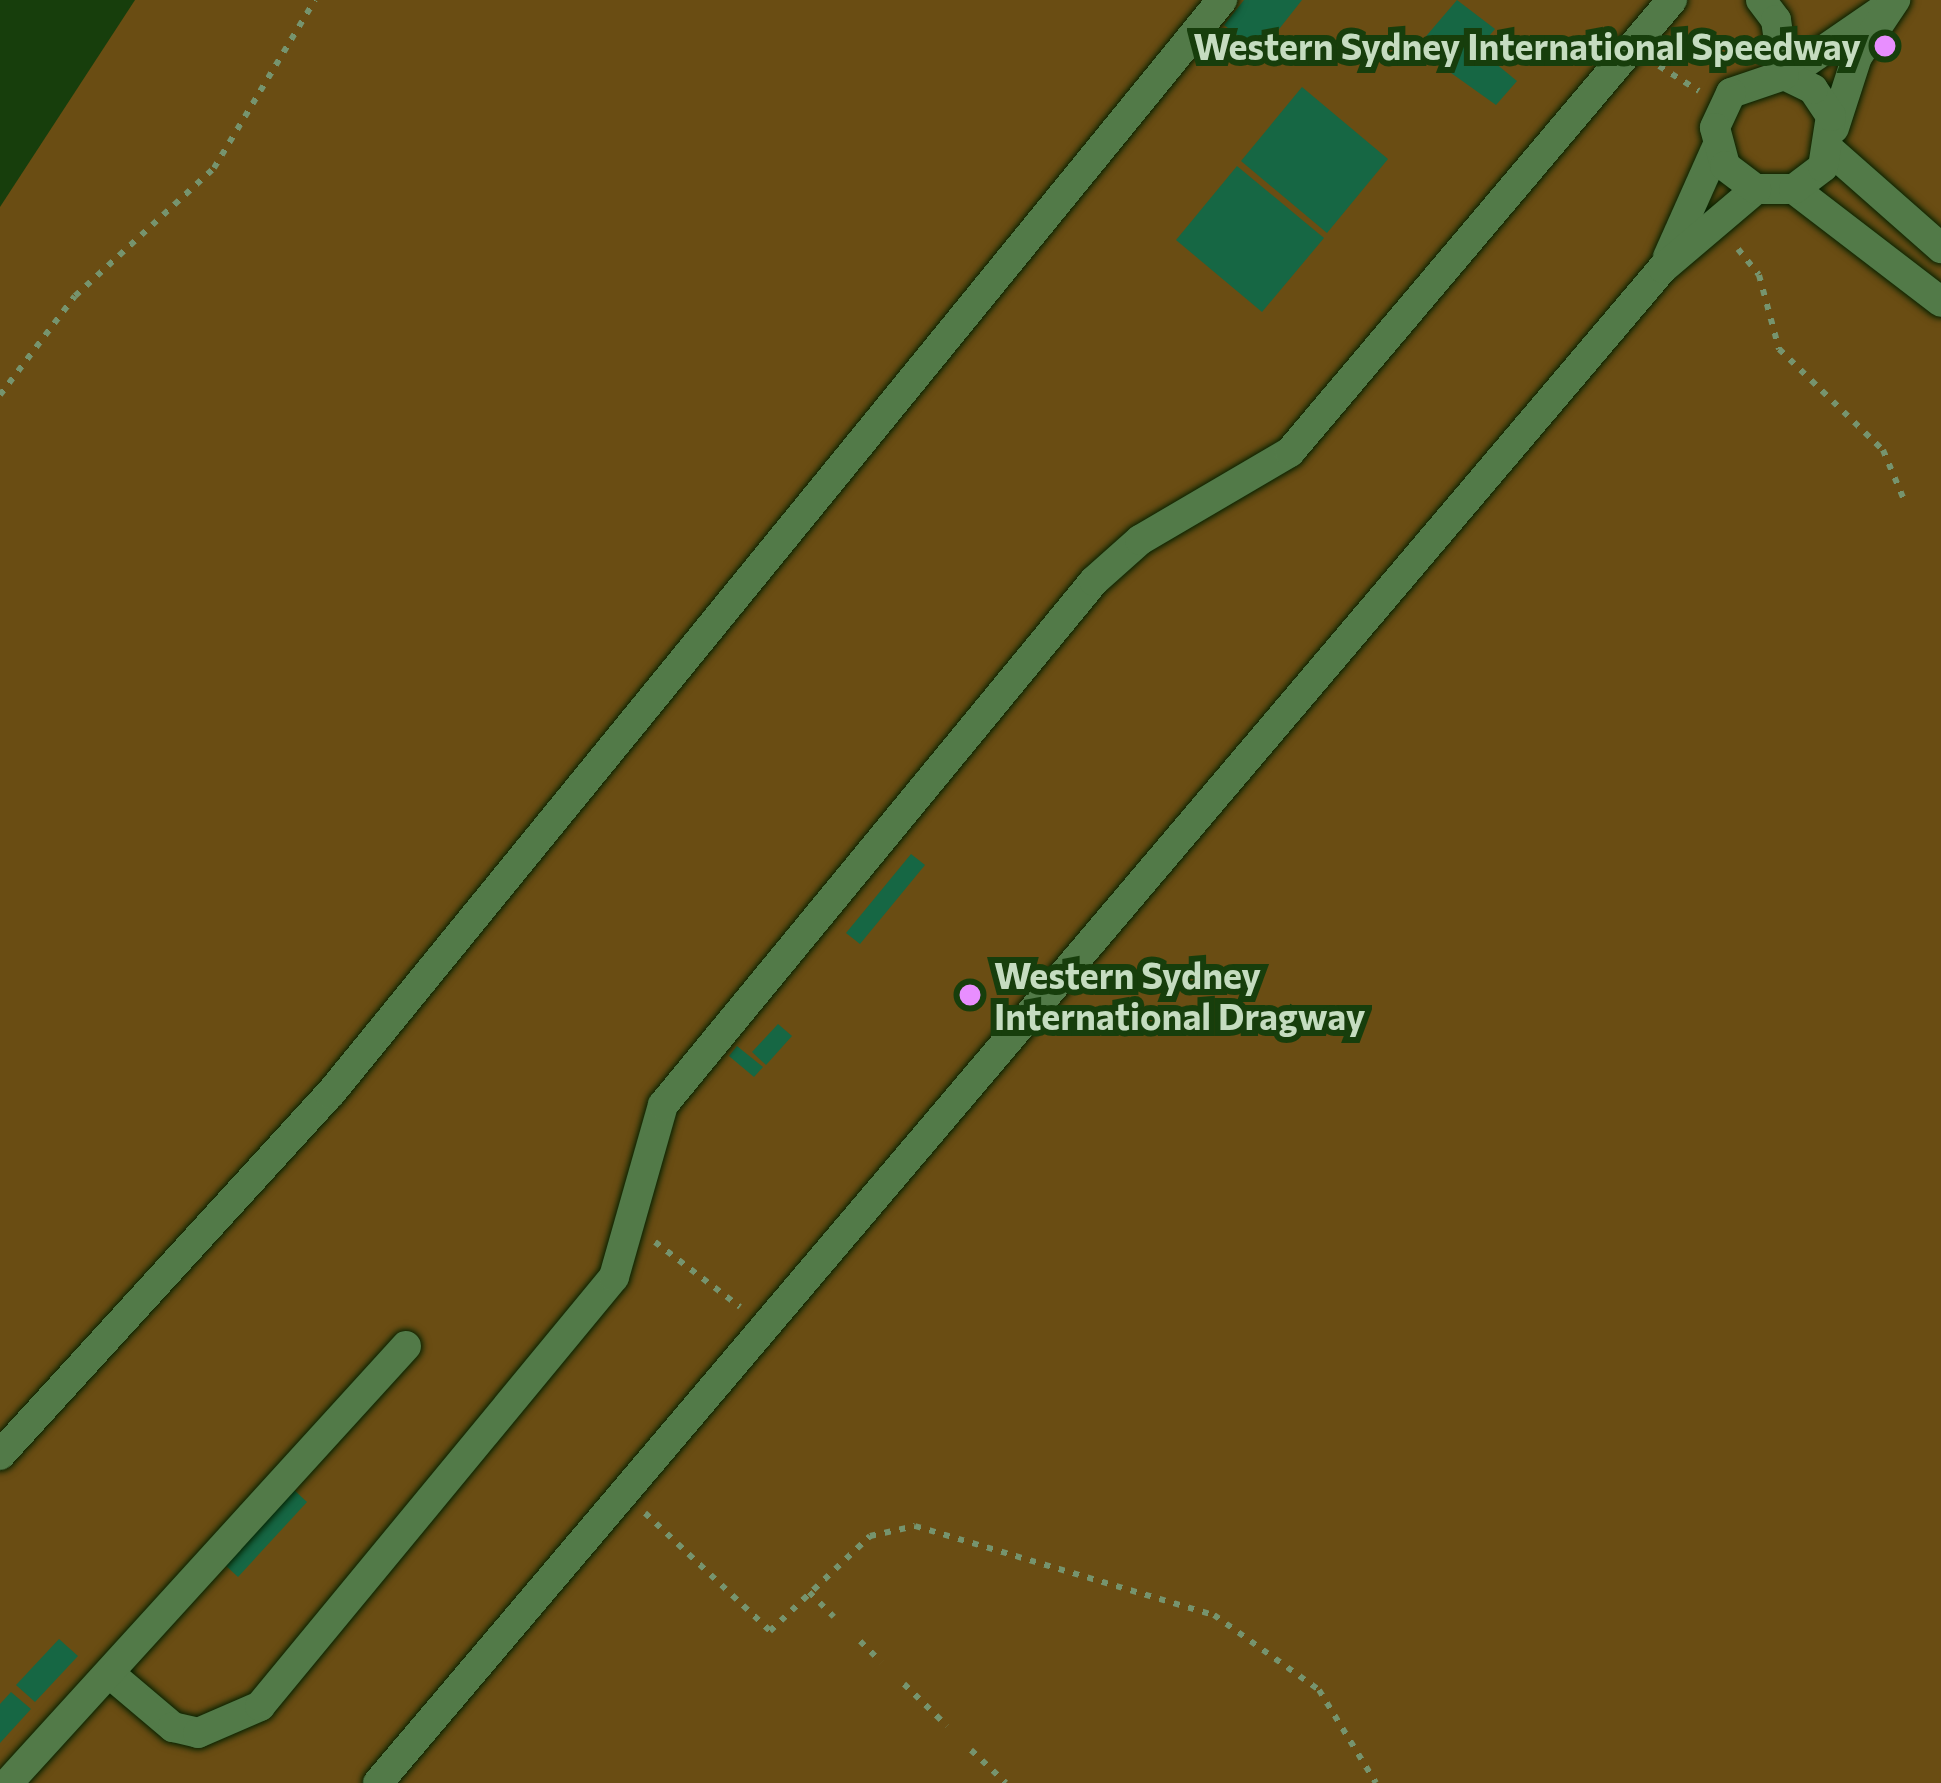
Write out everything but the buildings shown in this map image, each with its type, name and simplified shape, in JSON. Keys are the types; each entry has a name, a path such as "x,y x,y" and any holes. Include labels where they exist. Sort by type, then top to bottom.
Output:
{"lane":[{"path":"0,1455 330,1094 1222,0"},
{"path":"109,1673 173,1727 198,1733 260,1706 614,1277 663,1105 1078,599 1140,540 1290,452 1672,0"},
{"path":"1761,0 1776,20 1785,75 1824,102 1832,142 1941,248"},
{"path":"1663,268 1717,147 1731,93 1785,75 1894,2"},
{"path":"1794,189 1832,142 1857,57 1894,2"},
{"path":"1717,147 1756,189"},
{"path":"378,1783 1663,268 1756,189 1794,189 1941,302"},
{"path":"8,1783 406,1346"}],"path":[{"path":"0,395 75,296 214,168 315,0"},
{"path":"1641,54 1702,94"},
{"path":"1719,238 1759,275 1779,349 1883,450 1905,502"},
{"path":"657,1244 748,1313"},
{"path":"638,1507 770,1631 870,1536 915,1526 1186,1605 1245,1629 1298,1668 1376,1783"},
{"path":"809,1592 834,1617"},
{"path":"860,1641 881,1662"},
{"path":"904,1684 947,1726"},
{"path":"971,1750 1006,1783"}],"shaded area":[{"name":"Western Sydney International Dragway","path":"135,0 1941,0 1941,1783 0,1783 0,207"}],"place":[{"name":"Western Sydney International Speedway","path":"1885,46"},
{"name":"Western Sydney International Dragway","path":"970,995"}]}
